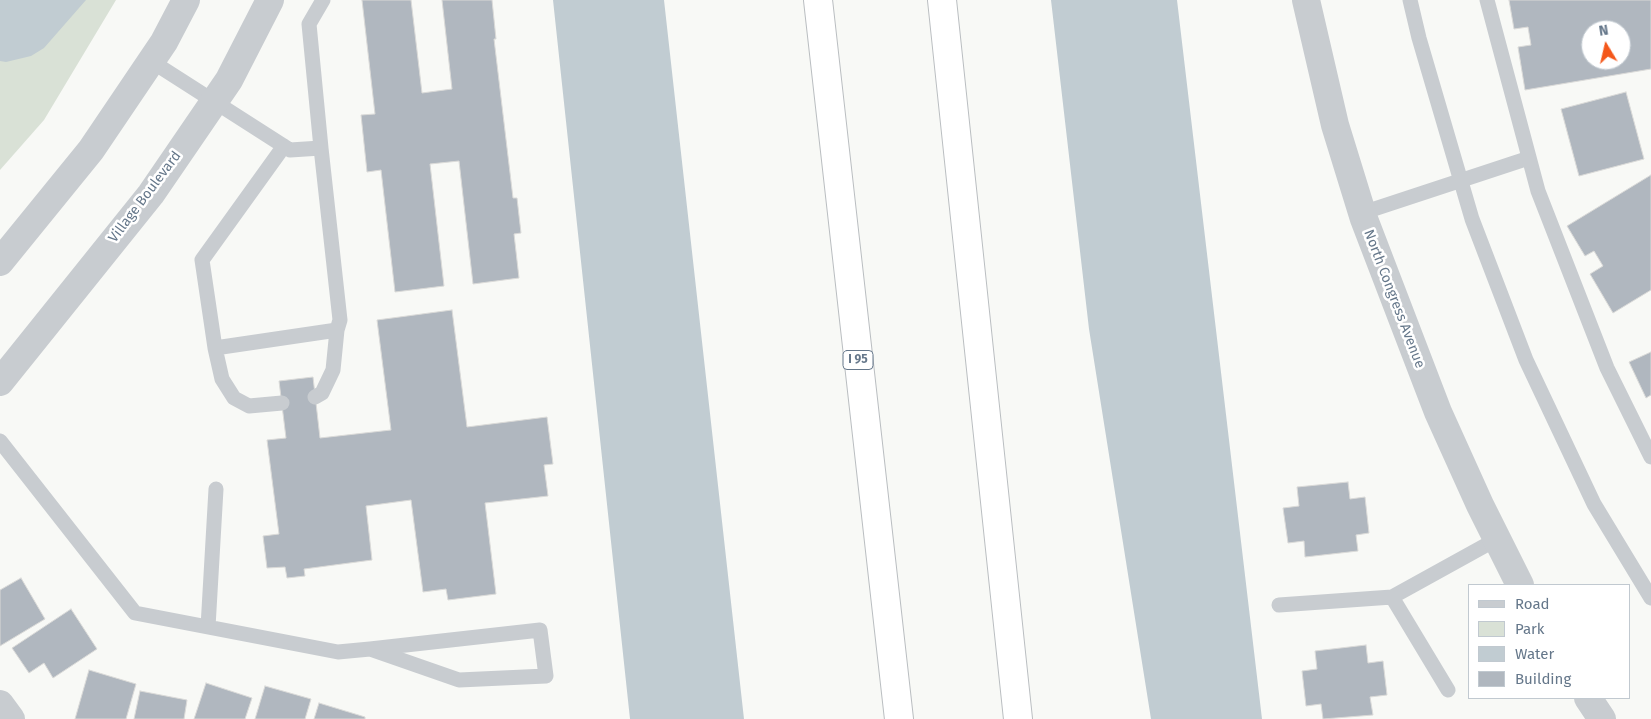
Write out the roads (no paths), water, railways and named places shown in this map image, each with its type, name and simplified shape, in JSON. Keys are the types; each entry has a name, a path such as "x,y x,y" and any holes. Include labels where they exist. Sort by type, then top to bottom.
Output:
{"highway":[{"name":"I 95","path":"818,0 899,719"},
{"path":"942,0 1018,719"}],"street":[{"path":"0,262 91,150 164,42 186,0"},
{"name":"Village Boulevard","path":"0,382 151,194 229,80 270,0"},
{"name":"North Congress Avenue","path":"1306,0 1335,125 1362,213 1398,314 1438,412 1496,539 1519,584"},
{"path":"1589,699 1602,719"},
{"path":"0,704 11,719"}],"lane":[{"path":"315,397 322,393 333,370 337,330 340,320 309,24 323,0"},
{"path":"1410,0 1419,38 1472,219 1526,360 1594,504 1651,598"},
{"path":"1487,0 1538,191 1607,368 1651,458"},
{"path":"151,61 215,100 290,150 321,148"},
{"path":"282,403 249,406 234,398 222,379 215,348 202,260 284,146"},
{"path":"1362,213 1530,158"},
{"path":"215,348 337,330"},
{"path":"0,441 135,613 338,652 540,630 546,676 459,680 370,649"},
{"path":"208,627 216,489"},
{"path":"1279,606 1392,597 1496,539"},
{"path":"1392,597 1448,690"}],"water":[{"path":"0,0 86,0 44,48 31,56 6,62 0,61"},
{"path":"553,0 664,0 744,719 630,719"},
{"path":"1051,0 1177,0 1262,719 1151,719 1089,329"}]}
